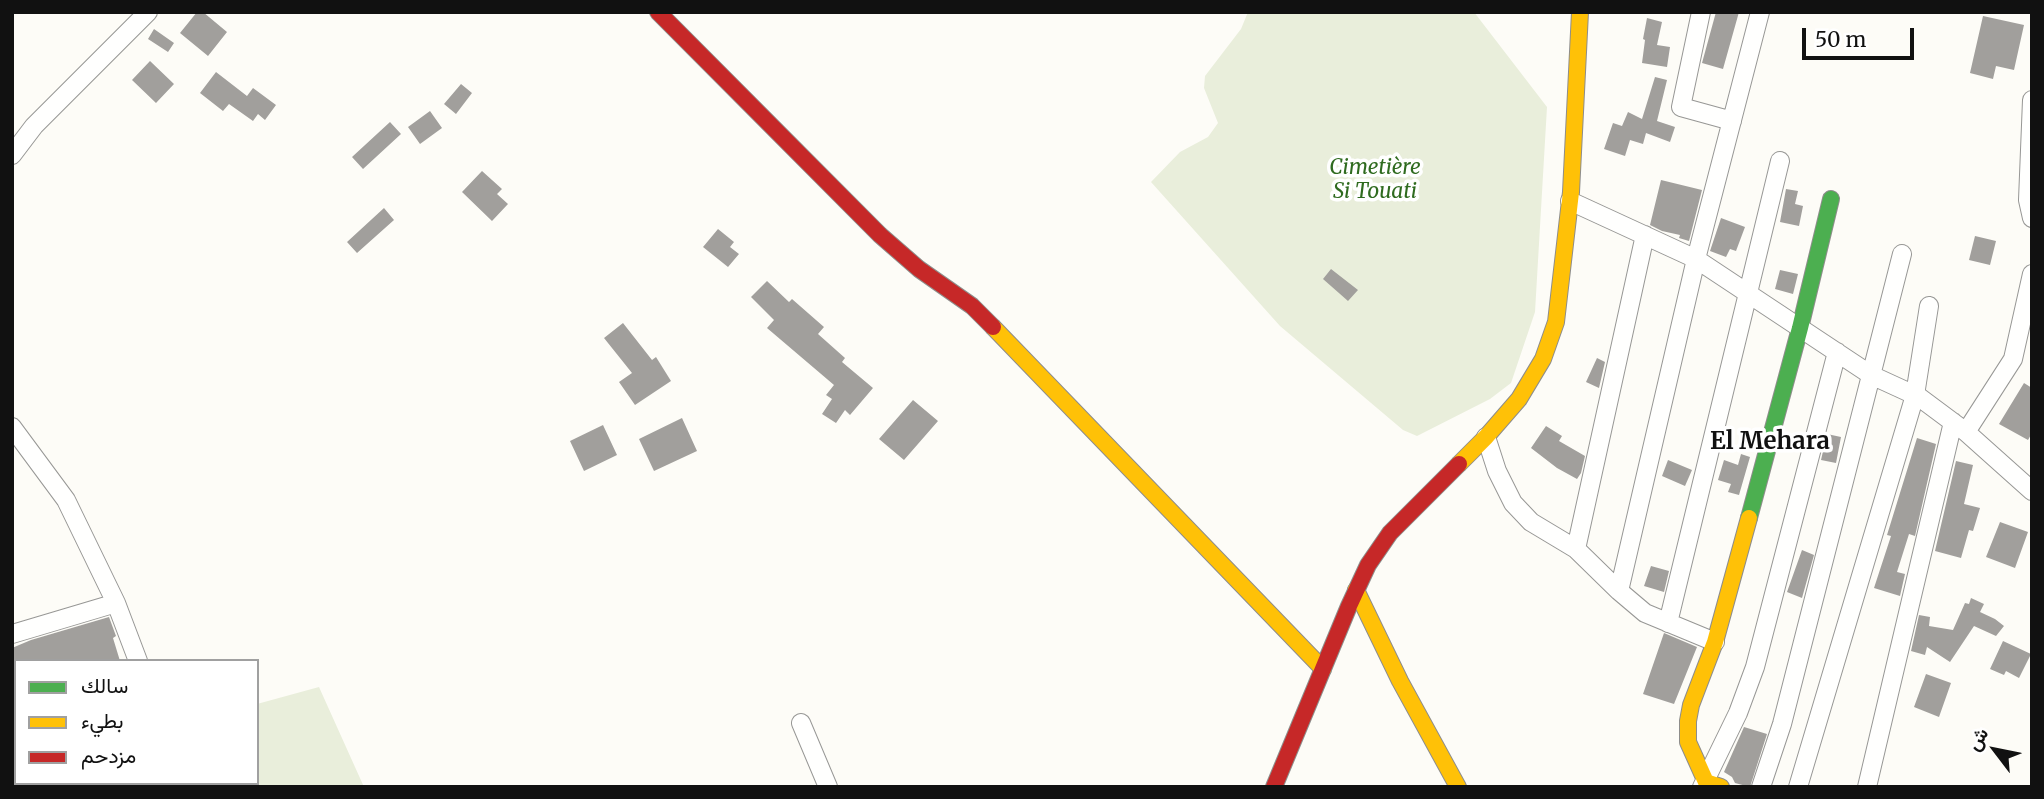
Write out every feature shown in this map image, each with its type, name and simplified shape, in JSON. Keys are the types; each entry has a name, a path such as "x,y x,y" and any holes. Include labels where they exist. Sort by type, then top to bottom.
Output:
{"street":[{"path":"12,155 34,126 148,12"},
{"path":"658,12 880,235 919,269 972,306 1323,669"},
{"path":"1274,787 1367,565 1390,533 1520,399 1543,359 1556,322 1570,201 1580,12"},
{"path":"1701,12 1681,107 1732,121"},
{"path":"1619,590 1696,259 1760,12"},
{"path":"2032,100 2028,200 2032,218"},
{"path":"1668,623 1780,161"},
{"path":"1710,785 1688,742 1691,705 1715,642 1800,328 1831,199"},
{"path":"1570,201 1696,259 1871,375 1914,395 1960,427 2032,491"},
{"path":"1577,549 1645,235"},
{"path":"1761,787 1782,724 1902,254"},
{"path":"1867,787 1960,427 2013,359 2032,274"},
{"path":"1798,787 1914,395 1929,306"},
{"path":"1710,785 1755,667 1837,352"},
{"path":"2013,359 2032,358"},
{"path":"12,427 66,500 116,603 137,659"},
{"path":"1486,436 1497,471 1513,503 1531,522 1577,549 1645,612 1715,642"},
{"path":"1356,590 1400,681 1458,787"},
{"path":"12,634 116,603"},
{"path":"800,723 828,787"}],"green space":[{"name":"Cimetière Si Touati","path":"1248,12 1474,12 1547,107 1535,312 1511,383 1490,399 1417,436 1403,430 1280,326 1151,182 1180,152 1208,137 1218,123 1204,88 1205,76 1241,29"},
{"path":"319,687 364,787 197,787 259,785 259,703"}],"building":[{"path":"197,12 203,12 227,32 208,56 180,33"},
{"path":"1716,12 1739,12 1723,69 1702,63"},
{"path":"1983,16 2024,25 2014,70 1996,66 1993,79 1970,73"},
{"path":"1647,18 1662,22 1657,45 1670,47 1667,67 1642,63"},
{"path":"154,29 174,43 168,52 148,39"},
{"path":"150,61 174,84 156,103 132,80"},
{"path":"216,72 247,96 253,88 276,105 265,120 258,114 253,121 229,104 223,111 200,93"},
{"path":"1655,77 1667,80 1657,121 1675,127 1670,142 1646,133 1643,144 1630,140 1625,156 1604,149 1613,123 1622,126 1628,112 1642,119"},
{"path":"461,84 472,93 456,114 444,104"},
{"path":"430,111 442,128 420,144 408,127"},
{"path":"390,122 401,134 363,169 352,157"},
{"path":"482,171 502,189 497,194 508,204 492,221 462,192"},
{"path":"1661,180 1702,190 1689,241 1679,238 1680,235 1650,225"},
{"path":"1786,189 1798,191 1795,204 1803,206 1799,226 1780,222"},
{"path":"384,208 394,220 357,253 347,242"},
{"path":"1721,218 1745,227 1736,251 1730,249 1726,257 1710,251"},
{"path":"718,229 734,242 730,247 739,254 728,267 703,247"},
{"path":"1975,236 1996,241 1990,265 1969,260"},
{"path":"1331,269 1358,290 1348,301 1323,279"},
{"path":"1780,270 1798,274 1793,294 1775,289"},
{"path":"767,281 789,302 792,299 824,327 818,334 845,358 842,362 873,388 850,415 845,410 836,423 822,414 832,399 826,395 834,385 767,328 774,320 751,297"},
{"path":"623,323 652,360 656,357 671,381 635,405 619,382 632,373 604,338"},
{"path":"1597,358 1605,362 1599,388 1586,382"},
{"path":"2024,383 2032,388 2032,433 2028,440 1999,424"},
{"path":"913,400 938,421 904,460 879,439"},
{"path":"682,418 697,451 654,471 639,439"},
{"path":"603,425 617,455 584,471 570,441"},
{"path":"1546,426 1562,436 1559,441 1585,456 1577,479 1531,448"},
{"path":"1827,434 1841,437 1836,463 1821,460"},
{"path":"1917,438 1936,444 1915,536 1909,534 1897,572 1905,574 1900,596 1874,588 1891,536 1887,535"},
{"path":"1741,454 1750,457 1739,495 1728,492 1731,484 1718,480 1724,460 1738,465"},
{"path":"1668,460 1692,470 1685,486 1662,476"},
{"path":"1956,461 1973,465 1964,504 1980,508 1973,531 1969,530 1961,558 1935,551"},
{"path":"2000,522 2028,532 2015,568 1986,557"},
{"path":"1802,550 1814,555 1802,598 1787,592"},
{"path":"1651,566 1669,571 1664,592 1644,586"},
{"path":"1971,598 1984,604 1980,612 2004,626 1996,636 1974,626 1950,662 1927,647 1925,655 1911,651 1919,615 1930,617 1929,626 1953,630 1965,603 1969,604"},
{"path":"109,617 116,636 113,638 119,659 12,661 12,648"},
{"path":"1664,633 1697,647 1674,704 1643,694"},
{"path":"2003,641 2031,654 2019,678 2006,671 2004,675 1990,669"},
{"path":"1926,674 1951,683 1939,717 1914,707"},
{"path":"1744,727 1767,734 1750,787 1735,783 1732,777 1724,772"}],"traffic: fast":[{"path":"1749,518 1831,199"}],"traffic: slow":[{"path":"1459,464 1519,399 1543,359 1556,322 1571,192 1580,12"},
{"path":"993,327 1323,669"},
{"path":"1721,787 1706,782 1688,742 1688,721 1691,705 1715,642 1749,518"},
{"path":"1356,590 1400,681 1458,787"}],"traffic: jam":[{"path":"658,12 880,235 919,269 972,306 993,327"},
{"path":"1274,787 1368,565 1390,533 1459,464"}],"district":[{"name":"El Mehara","path":"1770,442"}]}
